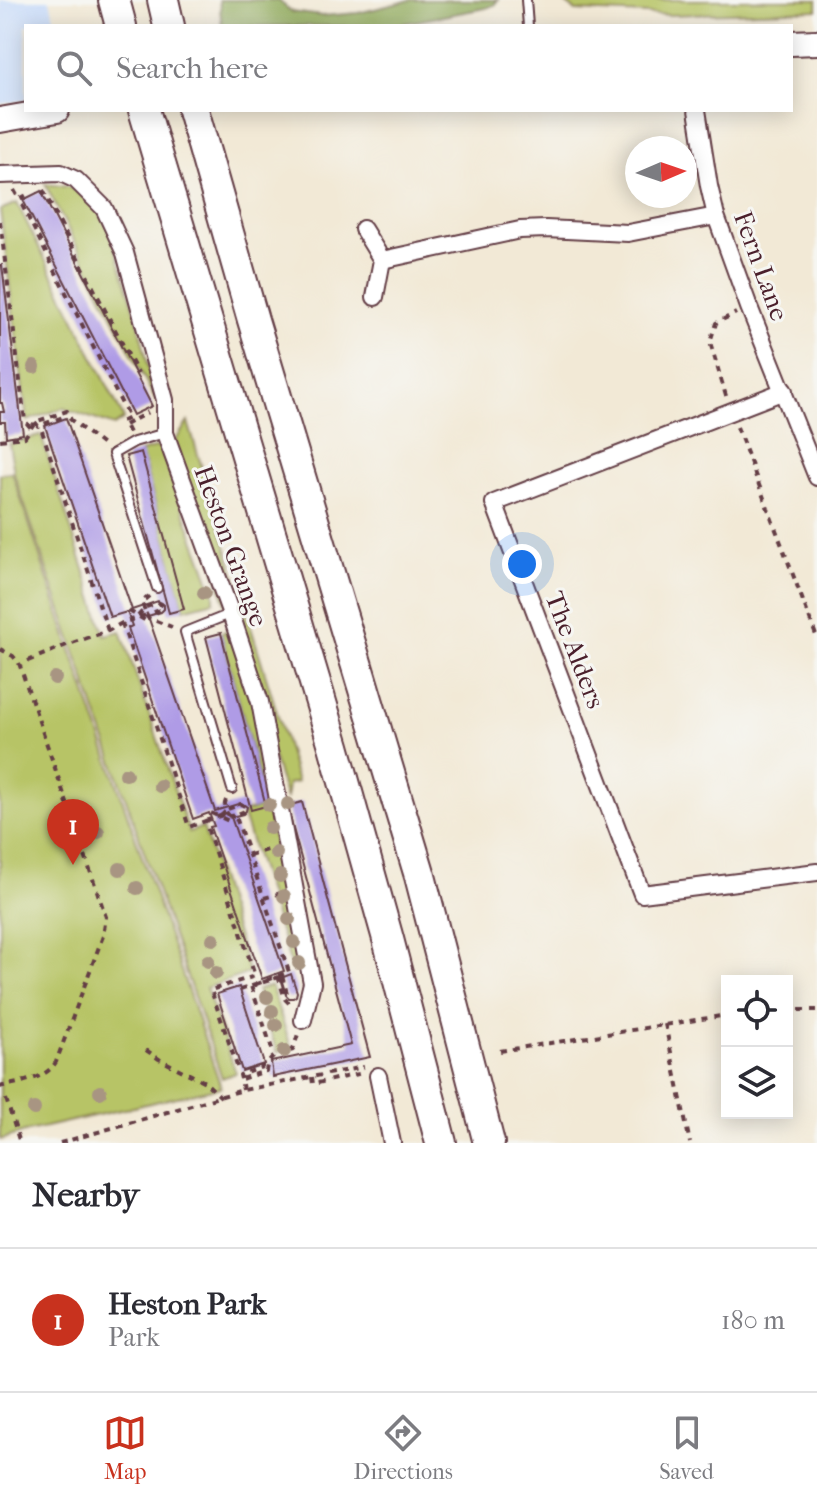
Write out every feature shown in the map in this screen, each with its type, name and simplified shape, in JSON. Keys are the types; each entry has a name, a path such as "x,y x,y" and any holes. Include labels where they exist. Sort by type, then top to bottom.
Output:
{"highway":[{"path":"114,0 120,24"},
{"path":"163,0 169,24"},
{"path":"145,112 334,746 441,1143"},
{"path":"194,112 420,876 489,1143"}],"street":[{"path":"793,43 817,42"},
{"path":"0,120 46,112"},
{"name":"Fern Lane","path":"697,112 716,216 817,477"},
{"name":"Heston Grange","path":"0,175 61,173 76,180 104,208 125,253 165,400 165,433 260,702 312,983 303,1020"},
{"path":"382,260 520,230 628,233 716,216"},
{"path":"363,229 382,260 375,297"},
{"name":"The Alders","path":"784,391 494,503 642,894 817,872"},
{"path":"373,1071 392,1143"}],"lane":[{"path":"526,0 528,24"},
{"path":"157,588 113,454 134,442 165,433"},
{"path":"231,614 185,632 232,789"}],"path":[{"path":"35,174 143,383"},
{"path":"22,205 129,418 123,421 125,425 151,410 150,407"},
{"path":"0,221 25,421 31,428"},
{"path":"749,307 716,323 710,342 731,412 817,638"},
{"path":"38,426 67,411 71,420 113,454"},
{"path":"0,440 25,437 31,428 64,419"},
{"path":"38,426 108,631"},
{"path":"157,588 142,602 146,615 185,632"},
{"path":"28,661 160,610 163,606 158,603 146,607 138,616"},
{"path":"129,611 146,621"},
{"path":"122,623 189,827 227,815"},
{"path":"0,649 19,663 106,924 51,1070 0,1087"},
{"path":"227,815 225,803 232,789"},
{"path":"211,813 237,820 292,981"},
{"path":"205,821 255,976 211,990 243,1090"},
{"path":"274,1055 251,986 289,972"},
{"path":"240,990 282,974 287,993 292,995 295,990"},
{"path":"793,1010 817,1010"},
{"path":"500,1051 721,1016"},
{"path":"240,1074 266,1071 267,1063 274,1055 293,1050 303,1020"},
{"path":"665,1024 690,1143"},
{"path":"146,1050 205,1082 221,1097"},
{"path":"240,1074 262,1065"},
{"path":"60,1143 243,1090 312,1077 373,1071"},
{"path":"312,1077 313,1084 373,1071"},
{"path":"6,1099 20,1143"}],"shaded area":[{"path":"0,0 50,0 56,24 24,24 24,100 0,104"}],"green space":[{"path":"219,0 278,0 292,12 322,16 358,13 411,0 498,0 486,8 401,24 222,24"},
{"path":"561,0 817,0 817,10 671,15 576,11"},
{"path":"45,184 68,187 82,195 99,212 109,229 137,317 156,401"},
{"path":"17,203 124,419 114,426 63,408 27,421 0,210"},
{"path":"188,422 297,782 288,784 286,799 175,441"},
{"path":"41,435 105,635 121,631 189,832 203,827 249,973 206,988 236,1073 222,1078 15,477 9,444"},
{"path":"157,447 161,450 214,593 214,601 184,609 141,452"},
{"path":"12,472 221,1087 0,1140 0,474"},
{"path":"233,629 251,689 271,780 261,785 221,633"},
{"path":"266,806 300,964 293,971 242,813"},
{"path":"271,986 291,1047 277,1052 257,990"}],"building":[{"path":"41,191 152,406 133,415 23,200"},
{"path":"0,265 23,434 6,437 5,422 0,422 0,412 4,412 0,403"},
{"path":"66,418 132,610 158,601 164,605 161,612 148,616 215,811 241,803 247,807 243,814 231,817 284,971 262,979 210,827 214,826 209,813 193,819 128,628 132,626 127,612 110,617 45,426"},
{"path":"141,452 184,609 169,613 126,456"},
{"path":"221,633 266,806 251,810 206,637"},
{"path":"302,802 370,1057 273,1077 271,1062 351,1045 287,806"},
{"path":"291,974 297,992 296,996 289,998 281,978"},
{"path":"239,987 264,1064 242,1071 217,994"}],"place":[{"name":"Heston Park","path":"73,865"}]}
